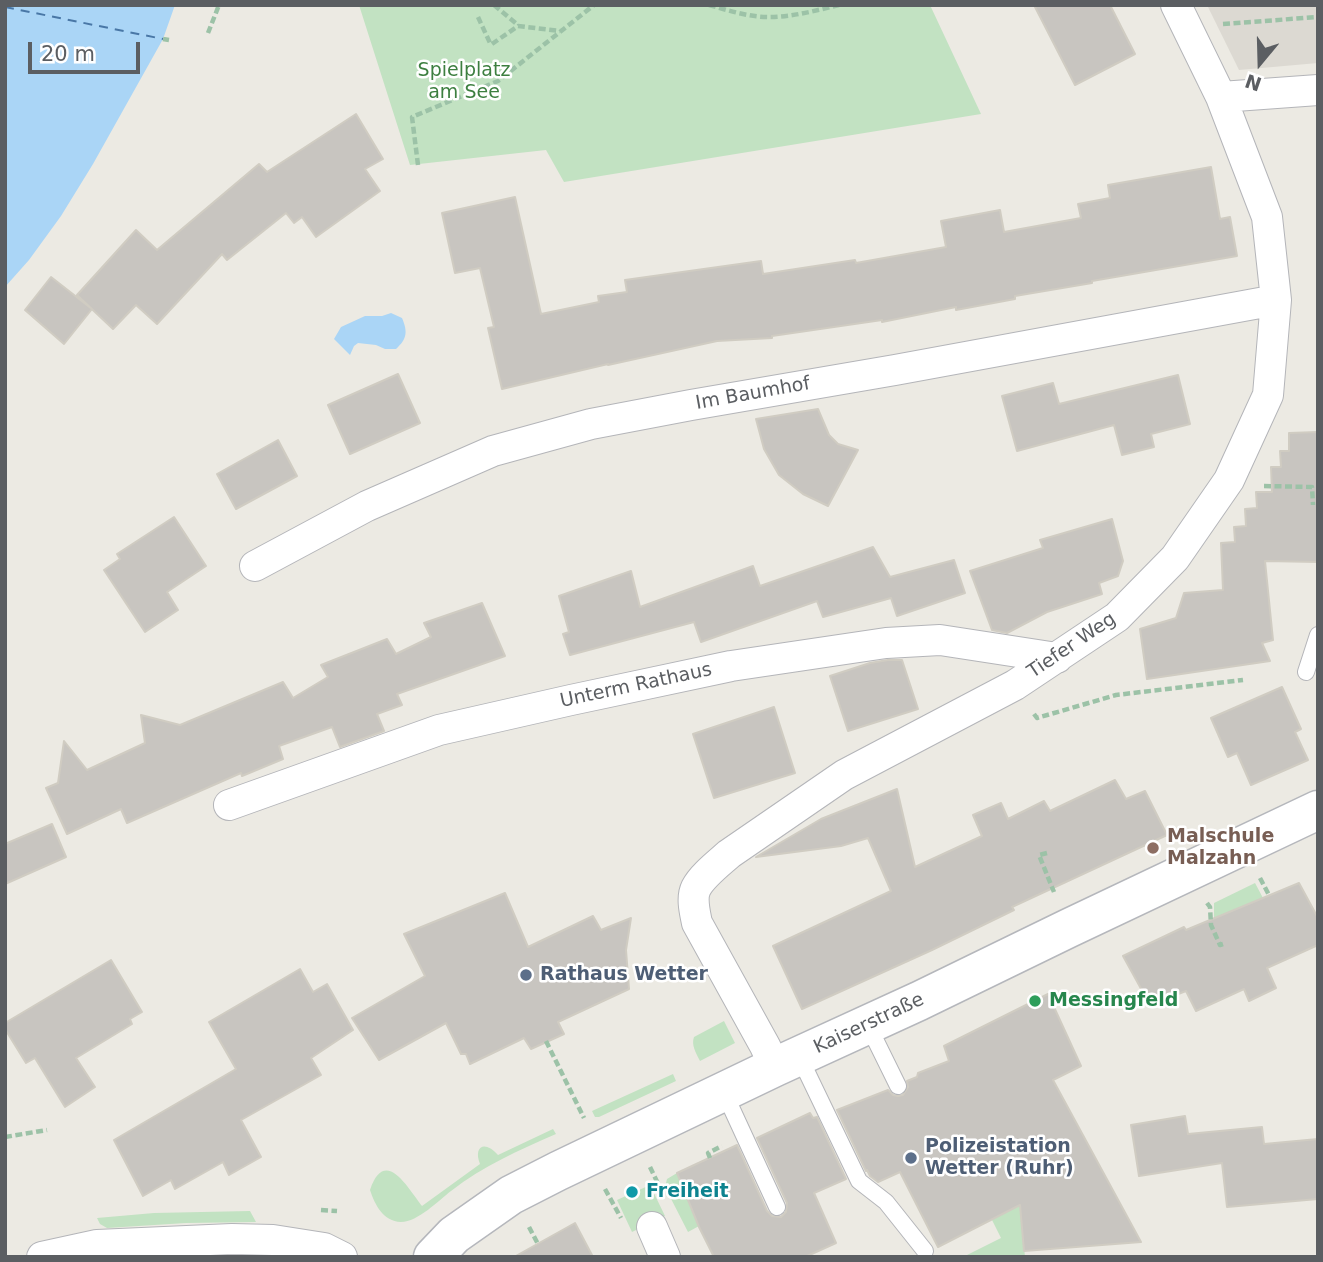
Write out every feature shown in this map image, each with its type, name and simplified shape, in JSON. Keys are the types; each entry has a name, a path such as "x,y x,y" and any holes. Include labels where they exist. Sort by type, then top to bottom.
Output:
{"main road":[{"name":"Kaiserstraße","path":"432,1257 454,1235 511,1195 723,1091 868,1025 1318,810"}],"street":[{"name":"Tiefer Weg","path":"787,1062 765,1046 696,923 695,889 729,854 844,775 1015,685 1117,617 1175,558 1229,480 1268,396 1276,300 1267,217 1221,97 1182,16"},
{"path":"1221,97 1318,90"},
{"name":"Im Baumhof","path":"255,566 367,506 493,451 591,424 1276,300"},
{"name":"Unterm Rathaus","path":"229,805 439,730 731,666 886,643 940,640 1057,657"},
{"path":"652,1227 665,1257"},
{"path":"42,1257 232,1239 274,1240 324,1248 342,1257"}],"lane":[{"path":"1306,672 1318,635"},
{"path":"868,1025 898,1086"},
{"path":"787,1062 859,1181 886,1202 925,1251"},
{"path":"723,1091 777,1207"}],"path":[{"path":"208,33 219,5"},
{"path":"495,5 518,26 561,31"},
{"path":"418,165 412,117 498,80 594,5"},
{"path":"709,5 739,13 772,17 839,5"},
{"path":"1182,16 1318,17"},
{"path":"478,17 491,43 518,26"},
{"path":"1268,487 1312,487 1313,505"},
{"path":"1032,710 1037,719 1116,695 1243,680"},
{"path":"1047,853 1039,855 1069,928"},
{"path":"1260,879 1269,895"},
{"path":"1210,907 1211,925 1220,945 1223,944"},
{"path":"546,1041 631,1237 652,1227"},
{"path":"5,1137 47,1130"},
{"path":"710,1158 708,1153 713,1151"},
{"path":"530,1229 538,1244"}],"shaded area":[{"path":"1207,5 1318,5 1318,63 1239,70"}],"green space":[{"name":"Spielplatz am See","path":"359,5 930,5 981,114 564,182 546,150 410,165"},
{"path":"1255,883 1263,898 1214,920 1214,903"},
{"path":"724,1021 735,1043 700,1061 694,1046 694,1037"},
{"path":"673,1074 676,1081 595,1117 592,1111"},
{"path":"553,1129 556,1134 489,1166 463,1182 421,1215 408,1221 389,1219 377,1206 370,1190 376,1177 383,1171 390,1171 404,1182 422,1206 480,1164 478,1153 482,1147 493,1150 498,1155"},
{"path":"677,1173 699,1226 688,1232 665,1187 667,1179"},
{"path":"650,1185 665,1216 632,1232 617,1200"},
{"path":"1020,1205 1025,1257 963,1257 1001,1238 991,1214"},
{"path":"250,1211 256,1222 107,1228 100,1224 97,1218 154,1213"}],"water":[{"path":"5,5 175,5 163,39 93,164 61,216 29,260 5,287"},
{"path":"391,313 402,318 405,327 404,338 396,349 358,343 350,355 334,339 341,327 365,316"}],"building":[{"path":"1034,5 1110,5 1135,54 1075,85"},
{"path":"356,114 383,159 365,169 380,191 316,237 302,217 294,223 286,213 227,260 222,254 157,324 136,305 113,329 77,295 136,230 157,250 259,164 267,172"},
{"path":"1211,167 1220,219 1230,217 1237,256 1092,281 956,310 956,307 882,322 772,338 717,341 502,389 488,328 494,327 480,268 455,273 442,213 515,197 541,314 599,302 598,296 627,292 625,280 761,261 763,274 855,260 856,263 946,247 941,221 1000,210 1004,232 1081,218 1078,204 1110,198 1108,185"},
{"path":"51,277 92,309 64,344 25,310"},
{"path":"398,374 420,423 350,454 328,405"},
{"path":"1178,375 1190,424 1151,434 1154,447 1122,455 1114,425 1017,451 1002,396 1053,383 1059,404"},
{"path":"818,409 829,435 838,444 858,450 828,506 803,494 779,475 764,449 756,419"},
{"path":"1318,432 1318,562 1265,561 1273,640 1262,643 1270,661 1147,679 1140,629 1176,618 1184,593 1223,590 1221,543 1235,542 1234,527 1246,526 1245,509 1257,508 1256,492 1272,492 1271,467 1281,467 1280,451 1289,451 1289,433"},
{"path":"278,440 297,476 236,509 217,474"},
{"path":"174,517 206,566 167,592 178,610 145,632 104,570 120,559 117,554"},
{"path":"1112,519 1123,561 1118,576 1099,583 1102,594 1047,612 1007,633 992,630 970,571 1043,548 1040,540"},
{"path":"873,547 890,577 954,560 965,593 897,616 891,598 823,617 817,601 701,642 694,622 570,655 563,634 569,632 559,596 631,571 640,607 753,566 760,586"},
{"path":"482,603 505,656 397,694 402,705 377,714 384,731 340,747 332,727 279,746 283,759 242,776 241,773 127,823 121,809 67,834 46,788 58,783 64,741 87,770 145,743 141,715 180,725 283,682 293,698 328,677 321,665 387,639 396,654 431,637 424,623"},
{"path":"888,660 902,660 918,709 848,731 830,676"},
{"path":"1282,687 1301,729 1295,732 1308,760 1251,785 1237,753 1228,757 1211,718"},
{"path":"774,707 795,773 714,798 693,734"},
{"path":"1115,780 1126,799 1145,791 1167,835 1012,907 1014,910 932,950 802,1009 773,946 891,891 868,838 841,846 756,857 821,819 897,789 915,867 982,836 973,815 1001,803 1008,819 1044,801 1050,811"},
{"path":"52,824 66,857 5,884 5,844"},
{"path":"1299,883 1318,918 1318,945 1267,968 1276,988 1249,1001 1244,989 1196,1011 1186,991 1150,1005 1123,956 1184,927 1186,930"},
{"name":"Rathaus Wetter","path":"505,893 528,947 593,916 601,930 631,918 626,950 629,989 558,1022 564,1034 531,1049 524,1038 470,1064 466,1054 461,1054 446,1023 379,1060 352,1018 425,976 404,934"},
{"path":"111,960 142,1012 130,1019 132,1024 76,1058 95,1087 65,1107 35,1058 26,1063 5,1029 5,1023"},
{"path":"300,969 313,992 327,984 353,1030 311,1058 321,1075 241,1120 261,1157 229,1175 223,1162 175,1189 171,1180 143,1196 114,1140 236,1069 209,1022"},
{"path":"1048,994 1081,1066 1053,1080 1141,1242 1024,1251 1020,1205 938,1247 900,1172 878,1182 870,1176 837,1110 888,1090 893,1095 903,1095 908,1087 907,1081 917,1077 918,1073 949,1061 944,1046"},
{"path":"810,1113 813,1118 817,1117 846,1179 814,1193 836,1243 805,1257 714,1257 677,1173 737,1145 767,1211 772,1216 781,1217 786,1212 787,1203 757,1138"},
{"path":"1185,1116 1188,1134 1262,1127 1264,1144 1318,1139 1318,1199 1227,1207 1222,1163 1139,1176 1131,1125"},
{"path":"575,1223 593,1257 514,1257"}],"ferry route":[{"path":"5,7 163,39"}],"place":[{"name":"Malschule Malzahn","path":"1153,848"},
{"name":"Rathaus Wetter","path":"526,975"},
{"name":"Messingfeld","path":"1035,1001"},
{"name":"Polizeistation Wetter (Ruhr)","path":"911,1158"},
{"name":"Freiheit","path":"632,1192"}]}
